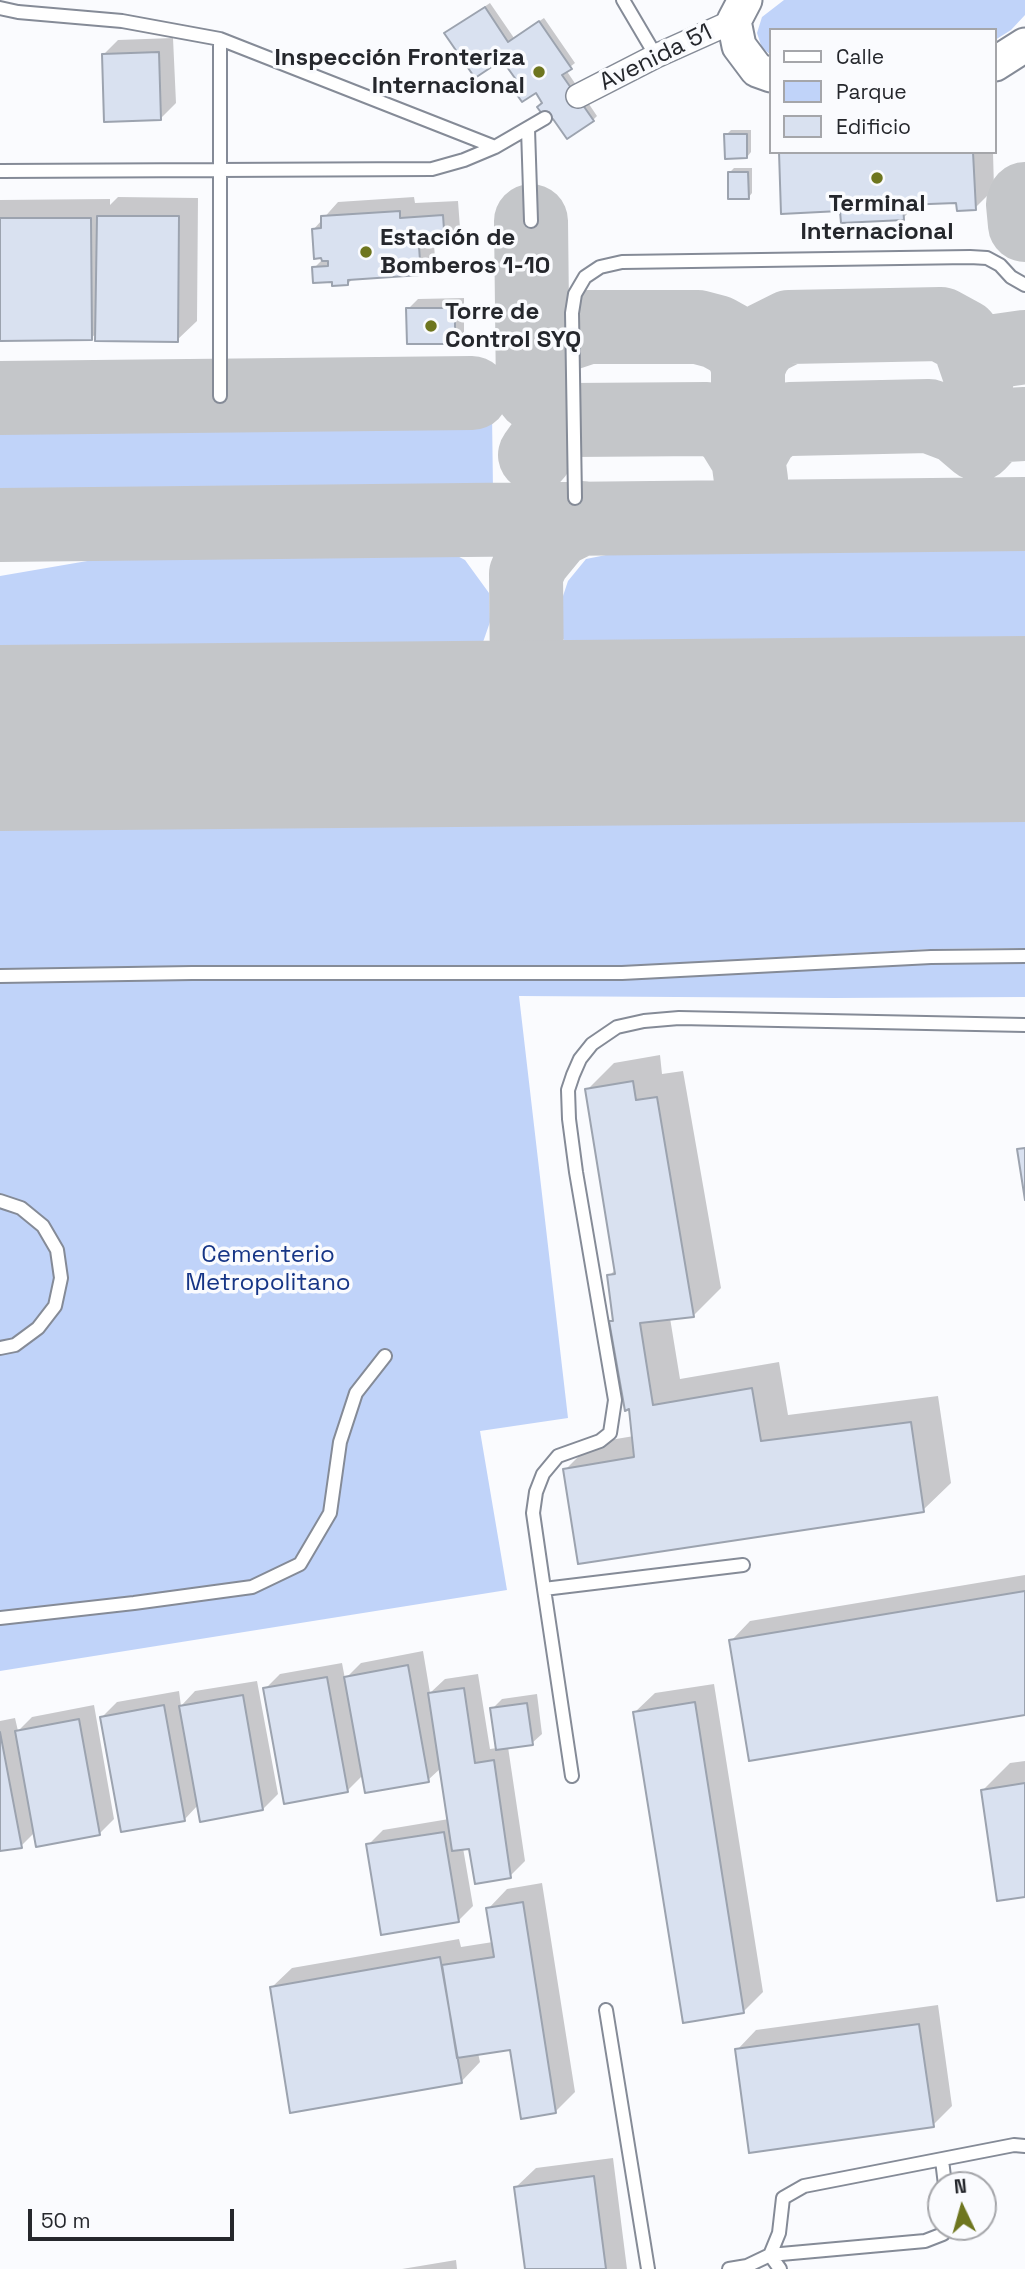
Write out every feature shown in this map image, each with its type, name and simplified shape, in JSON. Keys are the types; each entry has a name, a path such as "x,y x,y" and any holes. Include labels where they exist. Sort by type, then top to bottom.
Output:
{"main road":[{"name":"Avenida 51","path":"740,10 739,46 757,70 769,74"},
{"path":"997,63 1025,45"}],"street":[{"name":"Avenida 51","path":"578,96 740,10"}],"lane":[{"path":"623,0 656,56"},
{"path":"0,8 122,21 220,39 495,147"},
{"path":"220,39 220,396"},
{"path":"0,171 432,169 495,147 545,118"},
{"path":"528,129 531,221"},
{"path":"575,498 572,313 575,294 585,277 600,267 622,262 970,257 987,258 1025,285"},
{"path":"0,976 622,973 931,957 1025,956"},
{"path":"572,1776 533,1513 536,1492 543,1474 558,1456 600,1441 610,1433 615,1400 569,1119 568,1090 580,1059 592,1044 617,1027 679,1018 1025,1025"},
{"path":"0,1202 21,1208 43,1226 57,1250 61,1278 55,1306 38,1328 15,1345 0,1348"},
{"path":"0,1618 252,1587 299,1564 330,1513 340,1442 356,1393 385,1356"},
{"path":"544,1589 743,1565"},
{"path":"606,2010 648,2269"},
{"path":"770,2255 779,2233 783,2198 804,2186 1014,2145 1025,2146"},
{"path":"942,2160 943,2171"},
{"path":"729,2269 747,2266 770,2255 927,2240"},
{"path":"770,2255 780,2269"}],"green space":[{"path":"784,0 1025,0 1025,15 1011,30 997,39 997,28 769,28 769,53 762,48 757,33 762,17"},
{"path":"492,413 493,491 0,493 0,420"},
{"path":"1025,547 1025,670 610,672 577,659 562,637 560,605 568,581 586,559 616,553"},
{"path":"207,550 446,550 465,560 489,593 490,622 482,645 466,660 419,670 0,674 0,576 93,560"},
{"path":"1025,787 1025,948 930,949 622,966 0,969 0,795"},
{"name":"Cementerio Metropolitano","path":"1025,962 1025,997 519,996 568,1418 480,1431 507,1590 0,1671 0,982 622,979 931,963"}],"building":[{"name":"Inspección Fronteriza Internacional","path":"485,7 508,42 539,21 572,69 562,75 594,121 567,139 553,119 548,122 537,107 542,103 536,93 522,102 510,85 517,81 502,60 475,78 444,33"},
{"path":"159,52 161,120 104,122 102,54"},
{"path":"724,134 747,134 747,158 725,159"},
{"name":"Terminal Internacional","path":"779,154 973,154 976,210 957,211 956,203 903,205 904,220 841,223 840,211 781,214"},
{"path":"728,172 748,172 749,199 728,199"},
{"name":"Estación de Bomberos 1-10","path":"400,211 400,218 443,215 445,244 419,246 421,275 348,280 348,285 313,283 312,267 328,266 328,261 314,259 312,229 321,228 321,216"},
{"path":"97,216 179,216 178,342 95,341"},
{"path":"0,218 91,218 92,340 0,341"},
{"name":"Torre de Control SYQ","path":"406,308 455,308 455,344 407,344"},
{"path":"633,1081 636,1100 657,1097 694,1317 640,1323 653,1405 752,1388 761,1441 911,1422 924,1512 578,1564 563,1469 634,1457 629,1409 625,1411 609,1321 613,1321 607,1275 615,1274 585,1089"},
{"path":"1025,1148 1025,1200 1017,1149"},
{"path":"1025,1591 1025,1715 749,1761 729,1640"},
{"path":"408,1665 429,1782 365,1793 344,1677"},
{"path":"327,1677 348,1792 284,1804 263,1688"},
{"path":"464,1688 475,1763 494,1760 511,1878 475,1884 469,1849 452,1851 428,1693"},
{"path":"243,1695 263,1810 200,1822 179,1706"},
{"path":"695,1702 744,2013 683,2023 633,1712"},
{"path":"527,1703 533,1745 496,1750 490,1708"},
{"path":"164,1705 185,1821 121,1832 100,1717"},
{"path":"79,1719 100,1835 36,1847 15,1731"},
{"path":"0,1732 22,1848 0,1851"},
{"path":"1025,1783 1025,1897 997,1901 981,1790"},
{"path":"444,1832 459,1922 381,1935 366,1844"},
{"path":"523,1902 556,2113 521,2119 510,2050 457,2058 442,1965 494,1957 486,1908"},
{"path":"440,1957 462,2083 290,2113 270,1987"},
{"path":"919,2024 934,2127 749,2153 735,2049"},
{"path":"594,2176 606,2269 525,2269 514,2187"}],"taxiway":[{"path":"1025,199 1025,225"},
{"path":"531,221 533,394"},
{"path":"748,367 755,351 765,339 789,327 941,324 963,336 970,346 979,372 986,357 997,351 1025,347"},
{"path":"533,368 540,351 552,339 588,327 698,327 717,332 735,342 744,354 748,367 748,458 751,480"},
{"path":"0,398 472,393"},
{"path":"535,455 555,427 572,420 707,419 720,423 732,432 748,458 762,433 777,421 790,419 929,416 958,427 978,444 992,429 1025,424"},
{"path":"0,525 1025,514"},
{"path":"474,734 509,708 527,681 526,574 533,559 556,531 582,518"},
{"path":"527,681 537,701 547,712 584,733"}],"runway":[{"path":"0,738 1025,729"}],"place":[{"name":"Inspección Fronteriza Internacional","path":"539,72"},
{"name":"Terminal Internacional","path":"877,178"},
{"name":"Estación de Bomberos 1-10","path":"366,252"},
{"name":"Torre de Control SYQ","path":"431,326"}]}
